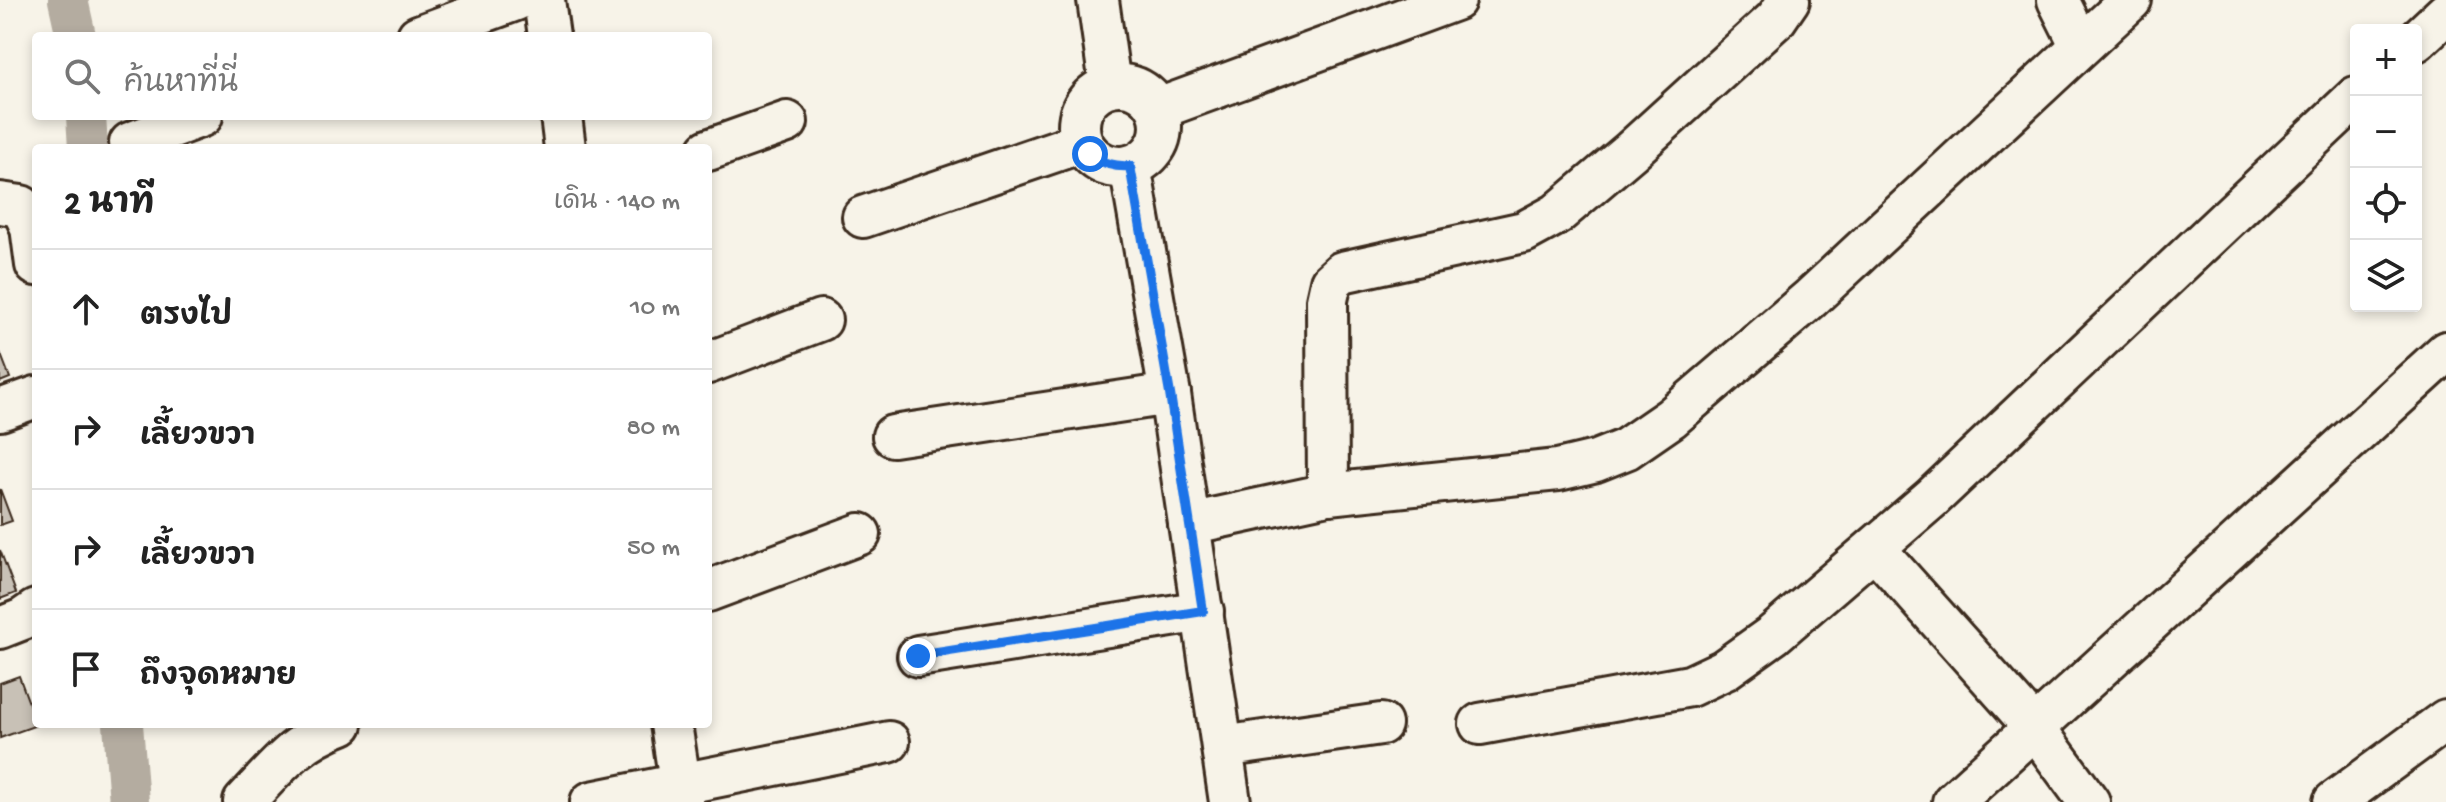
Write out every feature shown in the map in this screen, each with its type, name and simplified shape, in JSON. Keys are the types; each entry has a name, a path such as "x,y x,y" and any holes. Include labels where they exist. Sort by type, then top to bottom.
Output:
{"street":[{"path":"429,32 516,0"},
{"path":"544,0 548,32"},
{"path":"1098,0 1110,85"},
{"path":"1158,109 1455,0"},
{"path":"1328,494 1327,300 1331,282 1342,272 1524,232 1557,214 1776,19 1789,0"},
{"path":"2058,0 2081,46"},
{"path":"1189,524 1328,494 1558,470 1596,461 1626,449 1671,418 1811,298 2131,0"},
{"path":"2422,35 2446,13"},
{"path":"1110,85 1139,88 1158,109 1162,123 1154,150 1144,160 1130,166 1115,167 1102,163 1090,154 1082,142 1080,114 1097,91 1110,85"},
{"path":"1480,724 1690,686 1724,670 1773,635 1932,498 2350,103"},
{"path":"130,143 191,120"},
{"path":"562,120 564,144"},
{"path":"712,149 787,122"},
{"path":"863,217 1082,142"},
{"path":"1130,166 1170,394 1230,802"},
{"path":"0,203 21,206 32,235"},
{"path":"712,361 821,320"},
{"path":"1953,802 2446,352"},
{"path":"893,436 1170,394"},
{"path":"0,410 32,398"},
{"path":"712,590 860,534"},
{"path":"1875,549 2034,727 2089,802"},
{"path":"918,656 1203,611"},
{"path":"0,628 32,613"},
{"path":"2334,802 2446,720"},
{"path":"1222,747 1381,724"},
{"path":"244,802 288,755 318,733 331,728"},
{"path":"672,728 682,793"},
{"path":"591,802 682,793 889,742"}],"building":[{"path":"0,352 10,378 0,382"},
{"path":"0,489 12,521 0,525"},
{"path":"0,550 16,593 0,599"},
{"path":"19,676 32,711 32,727 0,738 0,683"}],"waterway":[{"path":"68,0 75,32"},
{"path":"86,120 88,144"},
{"path":"123,728 129,802"}],"route":[{"path":"918,656 1203,611 1170,394 1130,166 1115,167 1102,163 1090,154"}]}
